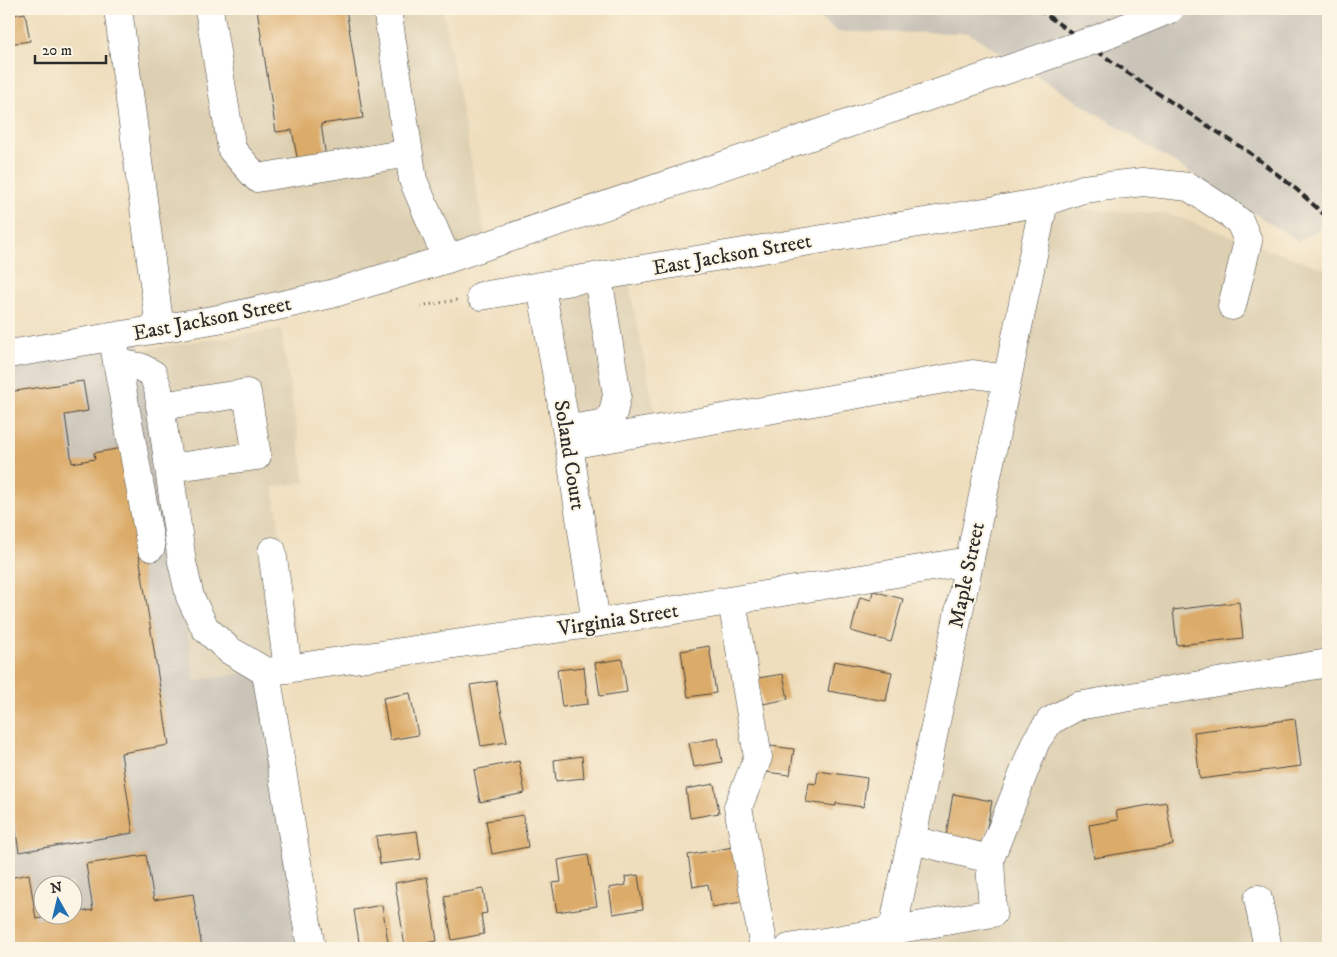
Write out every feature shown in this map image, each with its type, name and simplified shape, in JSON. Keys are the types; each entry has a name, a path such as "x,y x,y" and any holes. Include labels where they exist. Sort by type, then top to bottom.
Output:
{"street":[{"path":"118,9 160,329"},
{"path":"209,9 232,150 257,178 409,153"},
{"path":"387,9 413,180 447,258"},
{"name":"East Jackson Street","path":"9,354 224,318 331,294 447,258 962,85 1100,38 1170,9"},
{"name":"East Jackson Street","path":"480,296 1044,202 1083,189 1143,182 1188,186 1240,222 1248,241 1232,306"},
{"name":"Maple Street","path":"891,940 1044,202"},
{"path":"568,437 606,423 613,413 617,395 598,277"},
{"name":"Soland Court","path":"541,287 568,437 596,623"},
{"path":"112,337 151,547"},
{"path":"117,363 140,366 153,374 158,389 182,562 190,597 201,621 205,628 229,650 277,671"},
{"path":"568,437 973,374 1007,379"},
{"path":"160,406 247,393 258,456 169,468"},
{"path":"272,551 277,671 311,948"},
{"name":"Virginia Street","path":"277,671 596,623 969,561"},
{"path":"732,601 758,757 738,806 764,948"},
{"path":"789,948 891,940 993,913 990,859 1036,741 1050,721 1078,706 1328,662"},
{"path":"912,840 990,859"},
{"path":"1258,899 1268,948"}],"path":[{"path":"421,306 480,296"}],"shaded area":[{"path":"121,9 443,9 486,241 162,326"},
{"path":"808,9 1328,9 1328,225 1298,241 969,33 838,32"},
{"path":"1049,207 1169,214 1328,270 1328,948 891,948"},
{"path":"627,274 658,427 572,442 543,289"},
{"path":"281,329 305,482 273,487 301,665 195,681 140,350"},
{"path":"138,337 195,681 276,668 312,948 9,948 9,357"}],"building":[{"path":"257,9 346,9 363,118 321,124 327,164 299,168 292,130 276,132"},
{"path":"25,13 30,41 9,44 9,16"},
{"path":"83,381 88,411 65,415 72,463 95,459 94,453 122,448 169,745 121,753 133,833 19,852 9,788 9,392"},
{"path":"873,591 903,599 891,642 851,631 860,597 871,600"},
{"path":"1239,602 1243,638 1177,645 1173,610"},
{"path":"709,646 716,693 688,697 681,651"},
{"path":"622,659 627,692 600,696 595,663"},
{"path":"834,661 892,672 886,701 828,691"},
{"path":"584,667 588,704 562,707 557,670"},
{"path":"783,674 788,699 763,704 758,678"},
{"path":"496,681 507,742 481,746 470,685"},
{"path":"410,693 418,735 390,740 383,698"},
{"path":"1295,719 1301,766 1200,779 1194,732"},
{"path":"718,738 722,762 694,767 689,743"},
{"path":"770,746 794,749 790,775 766,772"},
{"path":"582,756 584,778 556,781 554,760"},
{"path":"519,761 525,793 480,802 474,770"},
{"path":"818,771 867,778 863,807 836,803 836,806 806,802 809,783 816,784"},
{"path":"714,784 719,813 690,818 686,789"},
{"path":"953,794 992,801 984,843 946,836"},
{"path":"1166,802 1173,845 1094,858 1089,825 1118,820 1116,811"},
{"path":"523,815 528,847 492,854 486,821"},
{"path":"417,831 421,859 380,864 376,836"},
{"path":"733,847 742,902 712,907 708,884 693,887 688,855"},
{"path":"146,855 154,900 193,894 202,948 9,948 9,878 29,874 32,893 32,924 82,924 82,912 93,910 86,864"},
{"path":"588,855 597,906 557,912 552,883 561,882 558,860"},
{"path":"638,875 643,909 613,914 609,888 626,885 625,877"},
{"path":"427,877 437,941 405,947 395,883"},
{"path":"483,889 487,913 481,914 484,934 452,940 444,896"},
{"path":"382,905 389,948 360,948 354,910"}],"railway":[{"path":"1038,9 1145,85 1250,153 1296,189 1328,218"}]}
